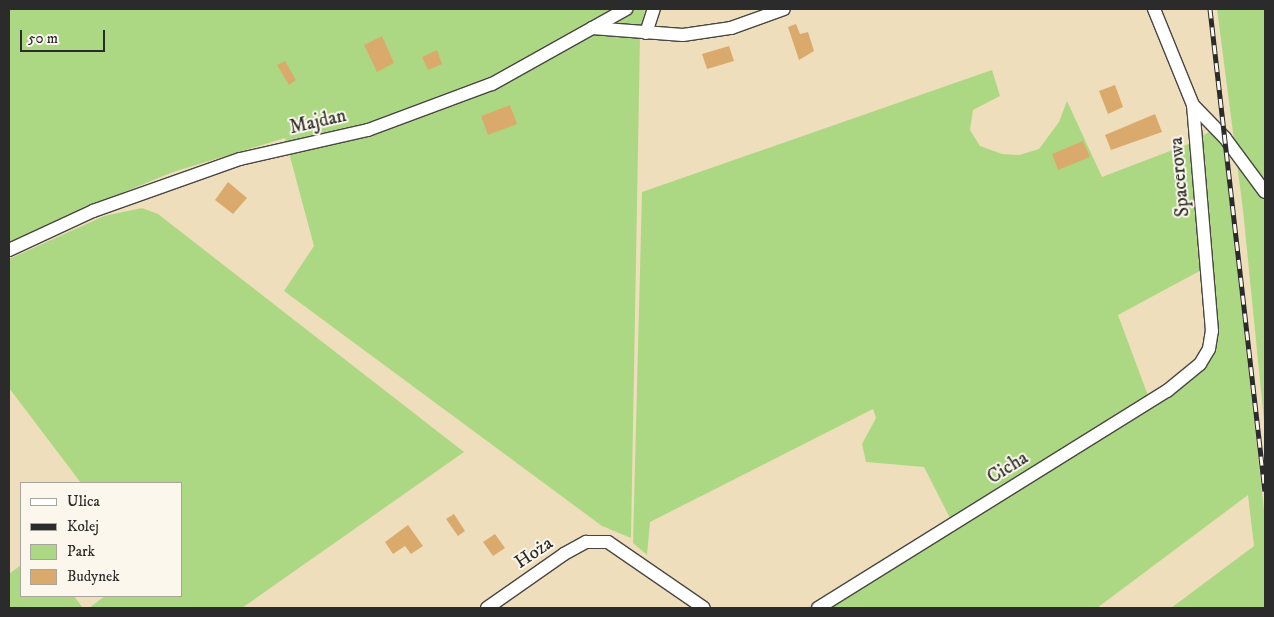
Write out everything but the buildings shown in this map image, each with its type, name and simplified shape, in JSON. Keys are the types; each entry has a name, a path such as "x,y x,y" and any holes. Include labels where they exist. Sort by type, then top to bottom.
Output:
{"street":[{"name":"Majdan","path":"9,250 93,211 240,159 368,130 492,84 626,9"},
{"path":"646,33 654,9"},
{"path":"592,28 646,33 709,32 784,9"},
{"name":"Spacerowa","path":"1154,9 1193,105 1212,332 1210,349"},
{"path":"1193,105 1225,138 1265,192"},
{"name":"Cicha","path":"818,608 1167,391 1200,364 1210,349"},
{"name":"Hoża","path":"487,608 564,554 586,542 608,542 704,608"}],"green space":[{"path":"9,9 645,9 640,37 631,538 602,526 284,291 314,246 285,138 173,172 95,204 9,248"},
{"path":"1217,9 1265,9 1265,431 1243,210"},
{"path":"992,70 1000,96 973,110 970,130 980,146 1002,154 1019,155 1039,149 1059,122 1067,101 1102,177 1196,141 1207,267 1118,315 1150,401 1200,364 1212,331 1202,136 1211,131 1223,142 1265,519 1265,608 1171,608 1254,546 1248,495 1097,608 829,608 1127,416 953,524 924,467 866,462 862,444 876,418 873,409 650,522 647,555 633,543 642,192"},
{"path":"142,208 158,214 464,452 242,608 89,608 104,597 182,597 182,482 80,482 9,388 9,259 104,216"},
{"path":"20,566 20,597 75,597 83,608 9,608 9,574"}],"railway":[{"path":"1210,9 1265,491"}]}
